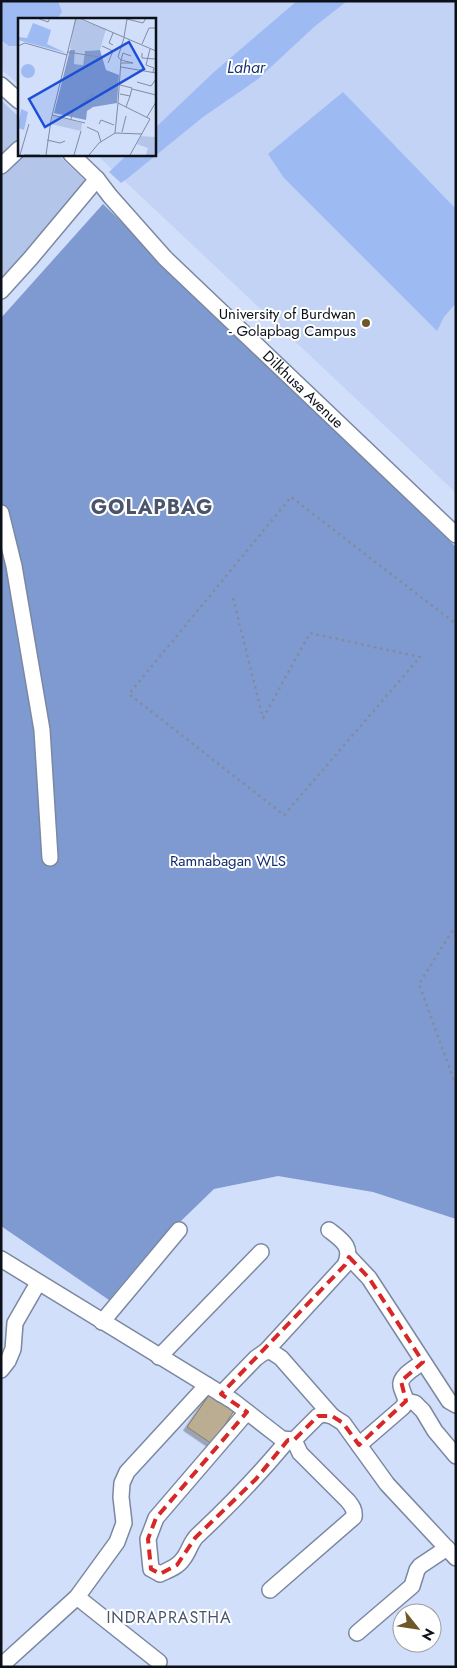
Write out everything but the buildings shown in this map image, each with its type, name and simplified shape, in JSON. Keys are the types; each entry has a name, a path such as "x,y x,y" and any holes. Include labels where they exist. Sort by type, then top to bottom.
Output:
{"street":[{"path":"1,85 18,100"},
{"path":"1,166 18,150"},
{"name":"Dilkhusa Avenue","path":"72,155 97,179 165,258 456,534"},
{"path":"1,291 97,179"},
{"path":"1,513 14,566 42,730 50,858"},
{"path":"102,1322 179,1230"},
{"path":"329,1230 346,1246 349,1257 369,1278 448,1401 456,1405"},
{"path":"159,1357 261,1252"},
{"path":"221,1394 266,1350 345,1265 349,1257"},
{"path":"1,1259 221,1394 282,1438 291,1440 300,1453 353,1507 354,1516 270,1590"},
{"path":"1,1370 8,1361 13,1349 15,1323 38,1283"},
{"path":"266,1350 281,1358 332,1416 343,1423 388,1484 451,1553 420,1566 416,1570 412,1586 357,1633"},
{"path":"359,1445 403,1407 406,1401 401,1381 423,1362"},
{"path":"1,1666 77,1597 93,1577 117,1542 124,1523 121,1497 122,1483 127,1472 207,1386"},
{"path":"406,1401 419,1407 456,1456"},
{"path":"247,1412 156,1518 148,1539 152,1571 160,1574 184,1559 195,1538 209,1527 291,1440 318,1416 324,1414 332,1416"},
{"path":"77,1597 159,1662"}],"path":[{"path":"234,598 264,718 310,633 420,657 284,815 129,694 292,497 456,624"},
{"path":"456,925 419,984 456,1086"}],"highlighted area":[{"path":"349,1257 369,1278 423,1362 401,1381 406,1401 359,1445 343,1423 332,1416 318,1416 294,1440 288,1440 256,1479 195,1538 177,1565 160,1574 151,1569 148,1539 156,1518 247,1412 221,1394 345,1265"}],"shaded area":[{"name":"University of Burdwan - Golapbag Campus","path":"1,1 456,1 456,493 97,155 155,155 155,18 18,18 18,84 1,69"},
{"path":"1,100 18,116 18,155 58,155 91,186 1,284"}],"green space":[{"name":"Ramnabagan WLS","path":"103,204 456,547 456,1219 373,1192 278,1176 214,1189 151,1250 109,1300 1,1226 1,318"}],"water":[{"path":"1,1 58,1 62,12 58,18 18,18 18,46 9,46 1,40"},
{"name":"Lahar","path":"297,1 347,1 314,27 258,79 203,117 128,178 121,183 109,172 127,155 155,155 155,128 214,72"},
{"path":"343,92 456,209 456,303 444,317 437,331 284,178 268,154"}],"place":[{"name":"University of Burdwan - Golapbag Campus","path":"366,323"}],"district":[{"name":"GOLAPBAG","path":"152,507"},
{"name":"INDRAPRASTHA","path":"169,1617"}]}
